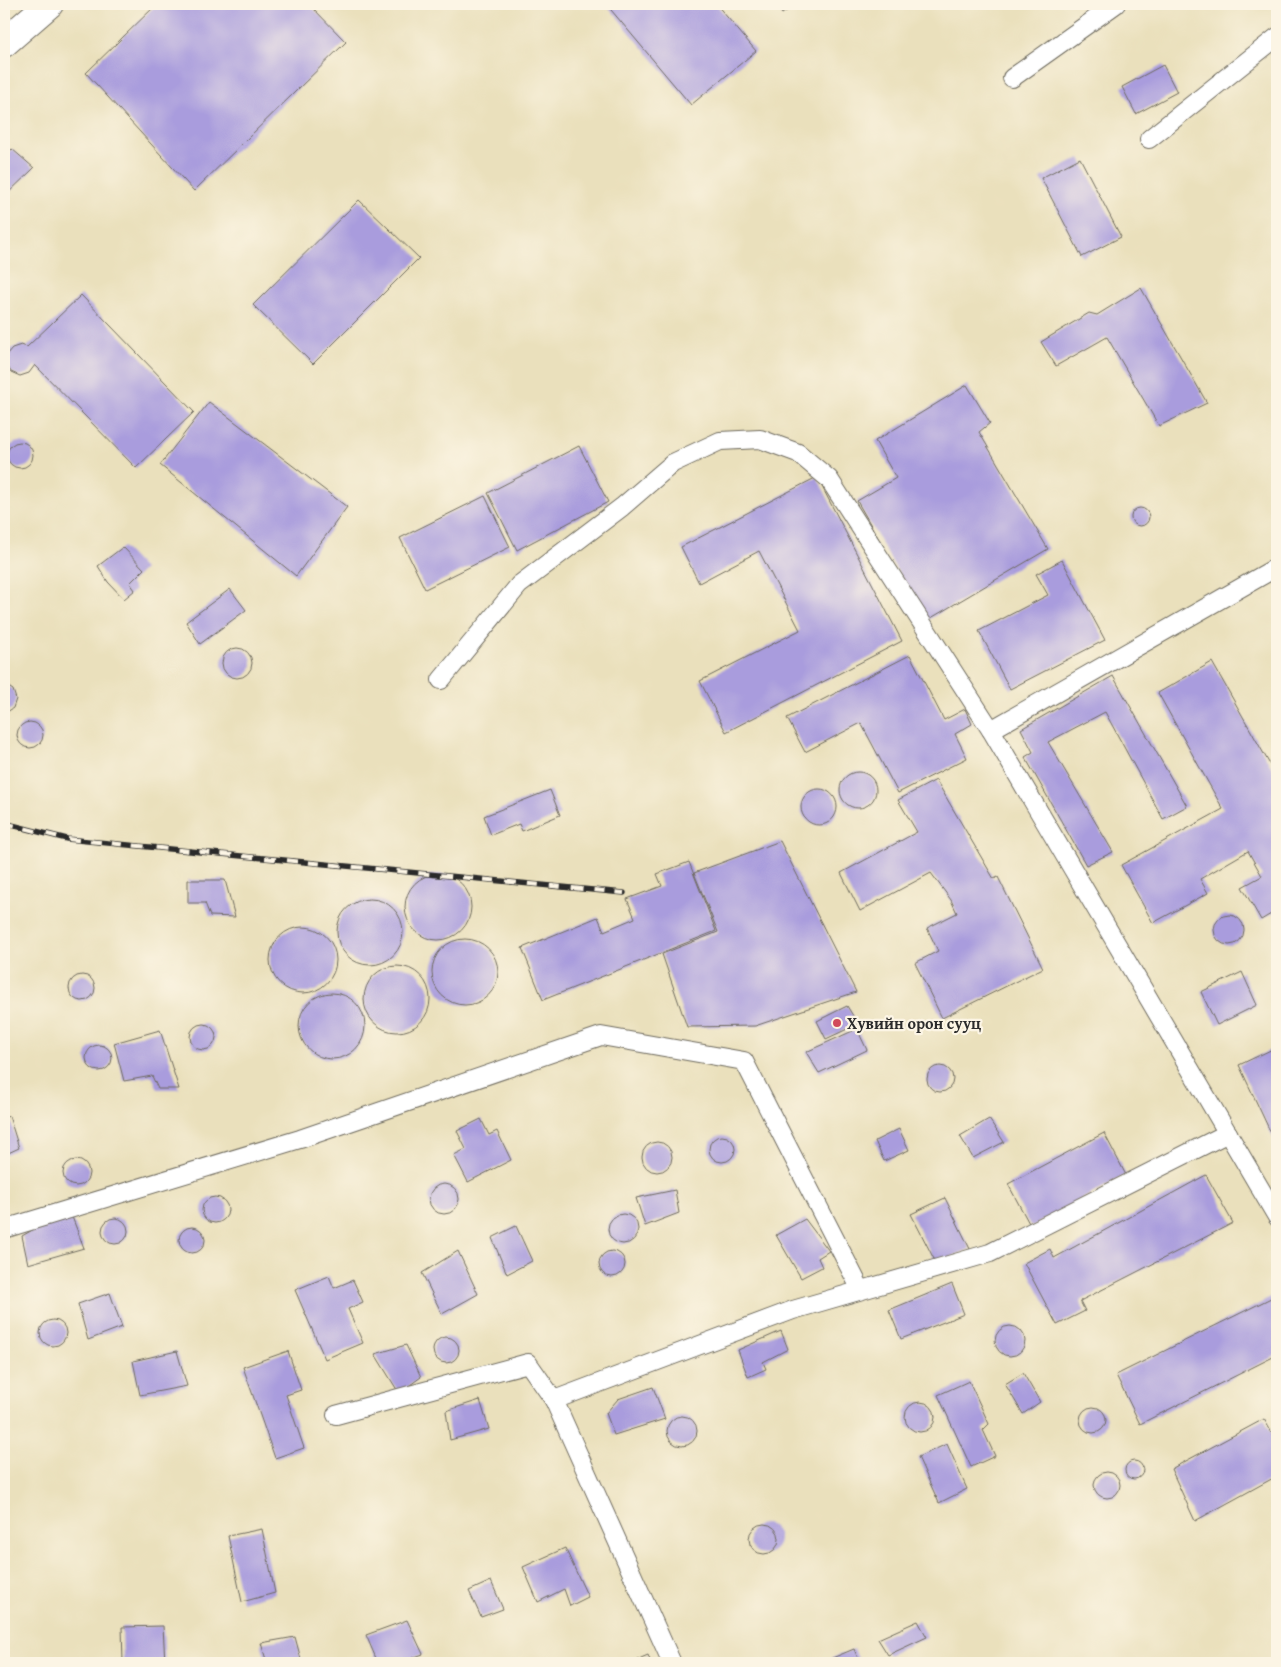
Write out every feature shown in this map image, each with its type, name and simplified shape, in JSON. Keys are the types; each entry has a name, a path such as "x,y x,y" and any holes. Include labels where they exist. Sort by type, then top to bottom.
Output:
{"street":[{"path":"4,43 49,4"}],"lane":[{"path":"1012,78 1116,4"},
{"path":"1149,139 1277,37"},
{"path":"441,680 519,585 622,507 673,463 720,441 760,439 798,453 829,479 992,730 1277,1217"},
{"path":"992,730 1277,567"},
{"path":"4,1229 300,1139 601,1036 744,1061 861,1290"},
{"path":"554,1400 793,1310 990,1253 1228,1133"},
{"path":"336,1415 528,1363 554,1400 672,1663"}],"building":[{"path":"157,4 309,4 346,42 194,191 86,73"},
{"path":"606,4 716,4 756,51 691,105"},
{"path":"775,4 796,4 782,14"},
{"path":"1163,65 1177,92 1136,114 1122,87"},
{"path":"12,149 34,168 4,197 4,156"},
{"path":"1080,158 1121,237 1082,257 1041,178"},
{"path":"359,200 419,258 313,364 253,305"},
{"path":"1141,288 1207,403 1159,426 1107,337 1056,366 1041,342 1089,313 1097,315"},
{"path":"81,295 194,412 136,468 35,365 29,373 20,376 11,372 6,364 6,355 12,348 21,345 27,347"},
{"path":"967,385 990,423 979,432 1048,549 926,621 857,501 896,478 875,441"},
{"path":"209,402 347,507 296,576 160,465"},
{"path":"20,442 29,446 33,455 29,464 20,468 11,464 7,455 11,446"},
{"path":"579,446 608,502 517,550 488,493"},
{"path":"817,477 902,641 726,732 700,681 800,630 759,551 699,583 681,547"},
{"path":"485,496 510,547 425,589 400,538"},
{"path":"1140,508 1146,511 1149,517 1146,523 1140,526 1134,523 1131,517 1134,511"},
{"path":"123,547 144,569 130,583 135,590 124,599 108,582 98,566"},
{"path":"1062,560 1105,640 1010,689 979,631 1048,595 1036,574"},
{"path":"230,589 246,610 200,644 186,622"},
{"path":"237,648 248,652 252,663 248,674 237,678 226,674 222,663 226,652"},
{"path":"910,655 944,720 965,709 972,724 955,734 967,758 898,793 861,723 805,752 787,718"},
{"path":"1212,662 1277,777 1277,914 1276,911 1261,920 1242,887 1262,876 1248,851 1200,879 1208,893 1153,923 1121,865 1223,809 1158,693"},
{"path":"1113,676 1187,806 1163,819 1105,712 1048,742 1113,852 1086,865 1025,757 1033,752 1021,729"},
{"path":"4,684 13,690 16,699 13,708 4,714"},
{"path":"30,722 39,726 43,735 39,744 30,748 21,744 17,735 21,726"},
{"path":"858,772 865,773 871,777 875,783 875,797 871,803 865,807 858,808 851,807 845,803 841,797 840,790 841,783 845,777 851,773"},
{"path":"936,780 994,879 998,877 1043,968 942,1018 915,963 938,951 927,928 957,913 951,900 931,873 860,911 841,873 917,832 898,800"},
{"path":"819,789 826,790 832,794 836,800 836,814 832,820 826,824 819,825 812,824 806,820 802,814 801,807 802,800 806,794 812,790"},
{"path":"550,790 560,815 522,831 519,824 491,835 484,816"},
{"path":"780,841 856,992 755,1026 687,1027 662,954 718,932 694,873"},
{"path":"689,862 716,931 543,1000 522,948 598,917 604,931 635,918 627,899 662,886 657,874"},
{"path":"438,874 451,877 461,884 468,894 471,907 468,920 461,930 451,937 438,940 425,937 415,930 408,920 405,907 408,894 415,884 425,877"},
{"path":"188,880 225,880 235,917 210,916 205,903 188,903"},
{"path":"370,899 383,902 393,909 400,919 403,932 400,945 393,955 383,962 370,965 357,962 347,955 340,945 337,932 340,919 347,909 357,902"},
{"path":"1229,915 1240,919 1244,930 1240,941 1229,945 1218,941 1214,930 1218,919"},
{"path":"303,927 316,930 326,937 333,947 336,960 333,973 326,983 316,990 303,993 290,990 280,983 273,973 270,960 273,947 280,937 290,930"},
{"path":"465,939 478,942 488,949 495,959 498,972 495,985 488,995 478,1002 465,1005 452,1002 442,995 435,985 432,972 435,959 442,949 452,942"},
{"path":"397,966 410,969 420,976 427,986 430,999 427,1012 420,1022 410,1029 397,1032 384,1029 374,1022 367,1012 364,999 367,986 374,976 384,969"},
{"path":"1242,972 1257,1005 1217,1025 1201,992"},
{"path":"82,975 91,979 95,988 91,997 82,1001 73,997 69,988 73,979"},
{"path":"332,993 345,996 355,1003 362,1013 365,1026 362,1039 355,1049 345,1056 332,1059 319,1056 309,1049 302,1039 299,1026 302,1013 309,1003 319,996"},
{"name":"Хувийн орон сууц","path":"847,1006 858,1024 826,1039 817,1021"},
{"path":"203,1024 212,1028 216,1037 212,1046 203,1050 194,1046 190,1037 194,1028"},
{"path":"857,1029 867,1050 819,1073 806,1052"},
{"path":"160,1030 179,1089 158,1089 152,1076 124,1081 114,1043"},
{"path":"99,1045 108,1049 112,1058 108,1067 99,1071 90,1067 86,1058 90,1049"},
{"path":"1277,1047 1277,1146 1239,1065"},
{"path":"940,1066 949,1070 953,1079 949,1088 940,1092 931,1088 927,1079 931,1070"},
{"path":"9,1116 19,1148 4,1155 4,1118"},
{"path":"481,1119 489,1135 497,1131 511,1160 468,1182 454,1155 466,1149 457,1131"},
{"path":"989,1119 1004,1142 973,1158 960,1136"},
{"path":"899,1129 909,1150 884,1161 875,1141"},
{"path":"1104,1133 1126,1175 1031,1227 1008,1184"},
{"path":"722,1136 731,1140 735,1149 731,1158 722,1162 713,1158 709,1149 713,1140"},
{"path":"657,1142 668,1146 672,1157 668,1168 657,1172 646,1168 642,1157 646,1146"},
{"path":"76,1160 85,1164 89,1173 85,1182 76,1186 67,1182 63,1173 67,1164"},
{"path":"1206,1175 1233,1223 1080,1301 1085,1311 1057,1325 1024,1263 1050,1249 1054,1258"},
{"path":"444,1184 455,1188 459,1199 455,1210 444,1214 433,1210 429,1199 433,1188"},
{"path":"675,1190 679,1213 645,1226 636,1198"},
{"path":"215,1197 224,1201 228,1210 224,1219 215,1223 206,1219 202,1210 206,1201"},
{"path":"945,1198 970,1249 936,1263 911,1214"},
{"path":"69,1209 84,1248 28,1264 22,1236"},
{"path":"623,1214 634,1218 638,1229 634,1240 623,1244 612,1240 608,1229 612,1218"},
{"path":"115,1218 124,1222 128,1231 124,1240 115,1244 106,1240 102,1231 106,1222"},
{"path":"805,1219 829,1251 818,1258 822,1267 801,1278 776,1235"},
{"path":"516,1226 532,1261 507,1274 492,1238"},
{"path":"192,1227 201,1231 205,1240 201,1249 192,1253 183,1249 179,1240 183,1231"},
{"path":"458,1251 478,1294 442,1314 422,1273"},
{"path":"612,1251 621,1255 625,1264 621,1273 612,1277 603,1273 599,1264 603,1255"},
{"path":"329,1276 334,1288 353,1280 363,1302 348,1309 363,1343 325,1359 295,1290"},
{"path":"952,1284 964,1314 901,1339 889,1310"},
{"path":"110,1293 122,1327 88,1340 78,1304"},
{"path":"1277,1295 1277,1355 1140,1424 1116,1375"},
{"path":"53,1320 62,1324 66,1333 62,1342 53,1346 44,1342 40,1333 44,1324"},
{"path":"1010,1326 1021,1330 1025,1341 1021,1352 1010,1356 999,1352 995,1341 999,1330"},
{"path":"781,1331 788,1349 763,1362 766,1369 748,1377 738,1350"},
{"path":"446,1337 455,1341 459,1350 455,1359 446,1363 437,1359 433,1350 437,1341"},
{"path":"406,1345 421,1377 399,1393 375,1354"},
{"path":"177,1351 187,1386 140,1395 133,1361"},
{"path":"288,1351 301,1390 286,1395 304,1448 275,1458 243,1367"},
{"path":"1023,1373 1040,1402 1023,1414 1005,1384"},
{"path":"969,1381 989,1424 983,1430 995,1456 971,1467 938,1395"},
{"path":"653,1387 665,1419 614,1435 606,1413 618,1399"},
{"path":"480,1400 489,1429 450,1440 446,1411"},
{"path":"920,1402 931,1406 935,1417 931,1428 920,1432 909,1428 905,1417 909,1406"},
{"path":"1093,1407 1102,1411 1106,1420 1102,1429 1093,1433 1084,1429 1080,1420 1084,1411"},
{"path":"682,1416 693,1420 697,1431 693,1442 682,1446 671,1442 667,1431 671,1420"},
{"path":"1264,1419 1277,1442 1277,1476 1195,1521 1171,1469"},
{"path":"947,1444 967,1489 939,1503 918,1457"},
{"path":"1134,1461 1140,1464 1143,1470 1140,1476 1134,1479 1128,1476 1125,1470 1128,1464"},
{"path":"1107,1472 1116,1476 1120,1485 1116,1494 1107,1498 1098,1494 1094,1485 1098,1476"},
{"path":"764,1524 775,1528 779,1539 775,1550 764,1554 753,1550 749,1539 753,1528"},
{"path":"262,1529 275,1593 242,1602 228,1536"},
{"path":"565,1548 588,1597 570,1606 564,1589 538,1602 523,1567"},
{"path":"491,1581 503,1609 481,1617 469,1591"},
{"path":"407,1620 423,1654 412,1658 413,1663 378,1663 366,1635"},
{"path":"918,1621 927,1637 888,1655 878,1639"},
{"path":"163,1626 165,1663 123,1663 122,1627"},
{"path":"295,1637 302,1663 267,1663 261,1643"},
{"path":"854,1649 860,1663 826,1663 825,1661"},
{"path":"648,1655 651,1663 629,1663"},
{"path":"229,1661 234,1663 215,1663"}],"railway":[{"path":"4,823 67,839 624,893"}],"place":[{"name":"Хувийн орон сууц","path":"837,1023"}]}
